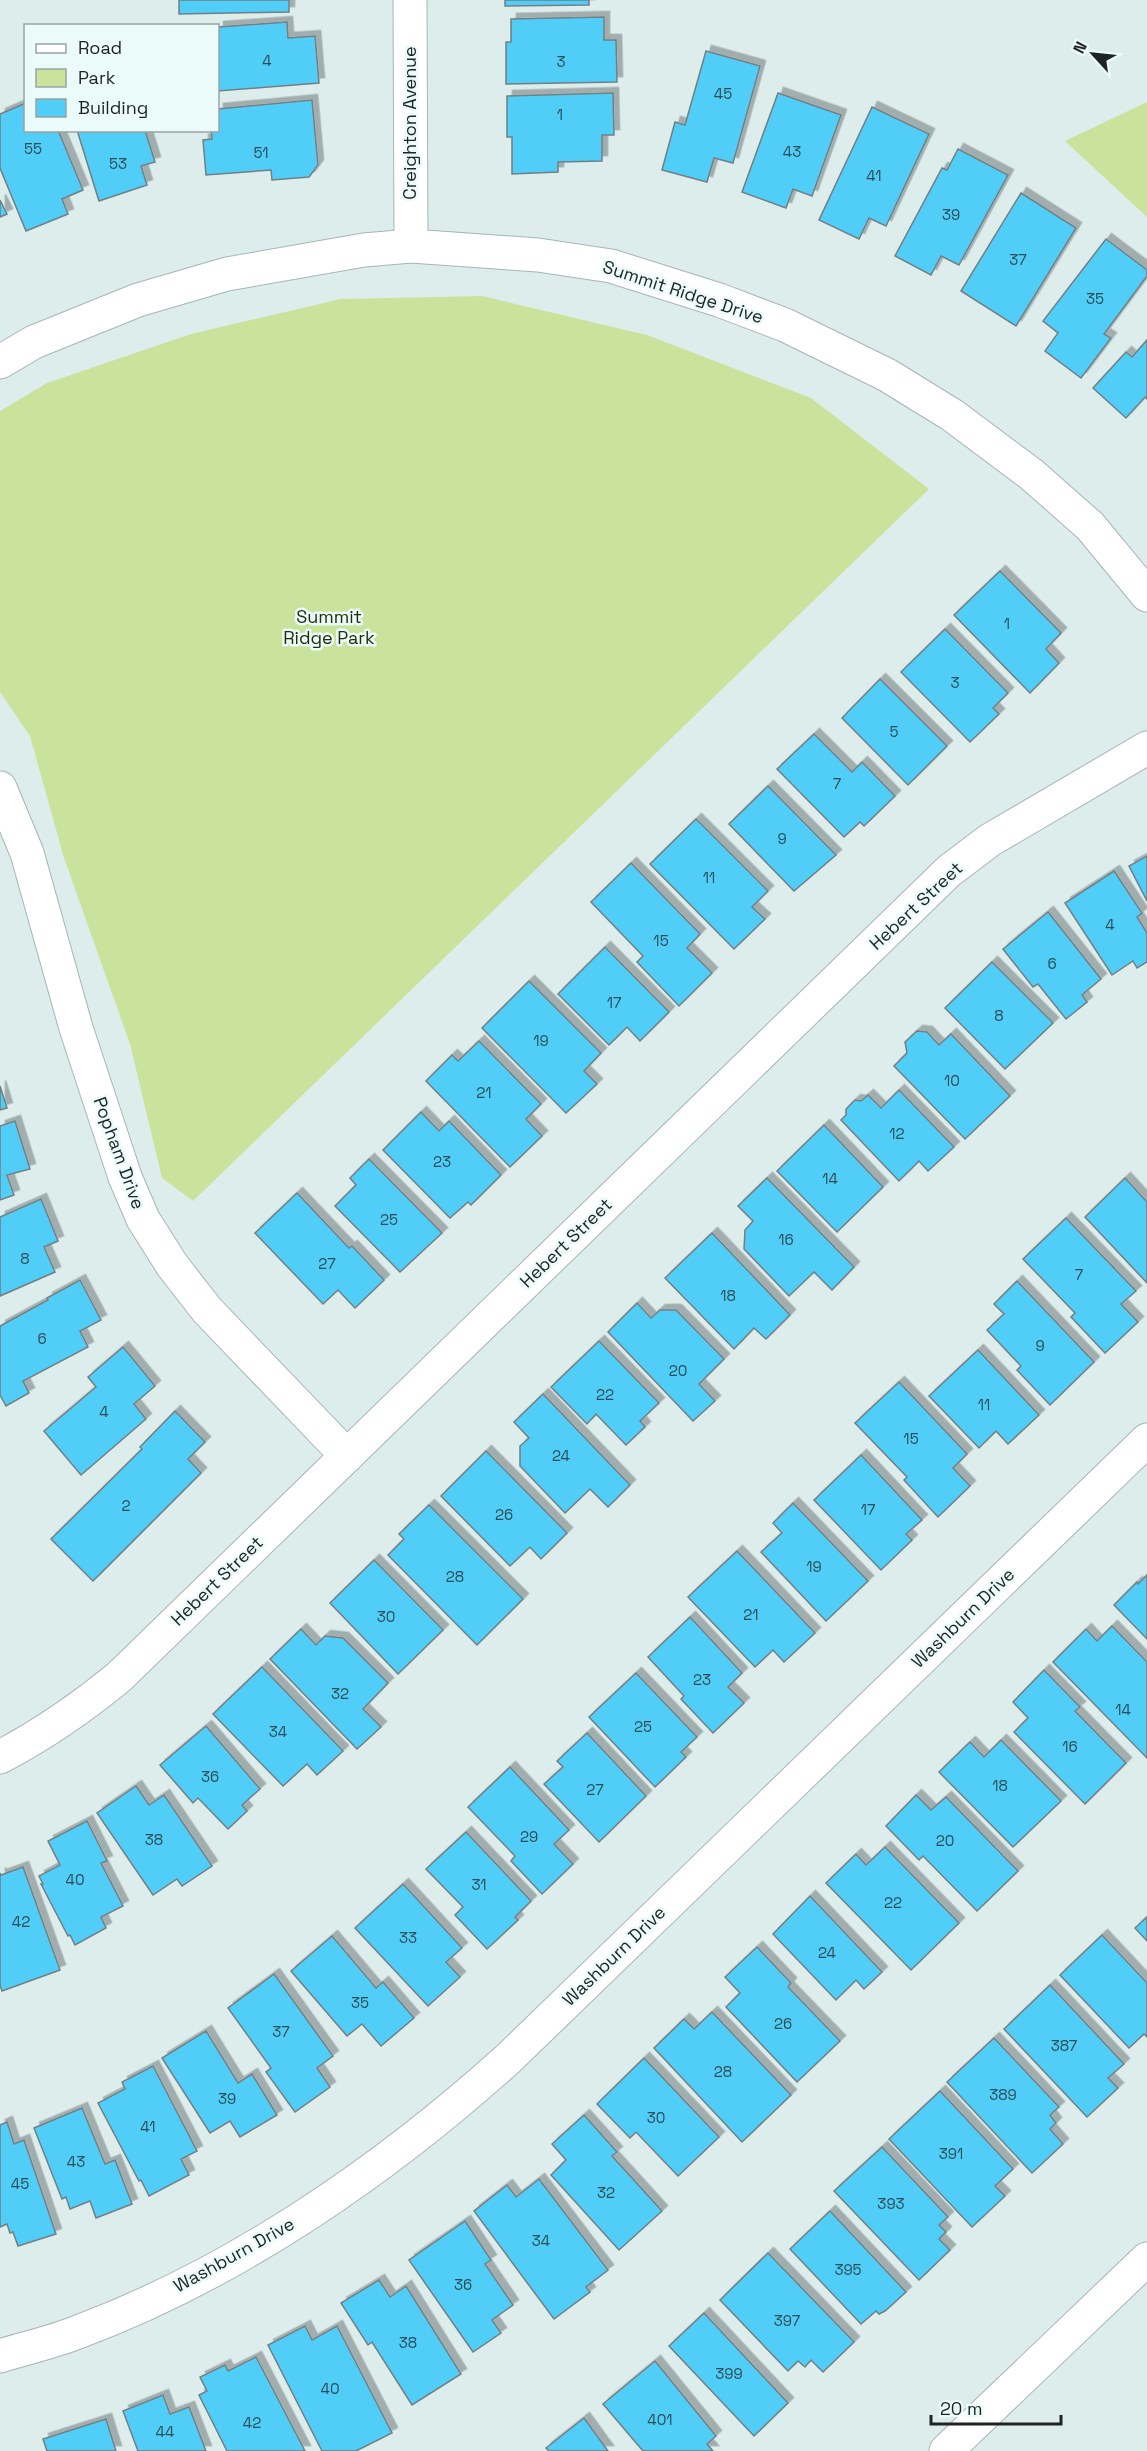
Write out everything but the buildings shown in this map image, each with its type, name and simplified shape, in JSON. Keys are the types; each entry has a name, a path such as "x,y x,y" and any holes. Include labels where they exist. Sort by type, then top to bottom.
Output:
{"street":[{"name":"Creighton Avenue","path":"410,0 411,246"},
{"name":"Summit Ridge Drive","path":"0,362 34,342 138,300 227,274 364,250 411,246 538,255 611,266 719,300 785,325 887,375 952,415 1023,467 1090,526 1147,595"},
{"name":"Hebert Street","path":"0,1756 36,1738 78,1711 118,1677 949,871 990,840 1147,748"},
{"name":"Popham Drive","path":"0,788 27,853 76,1028 125,1177 143,1219 172,1265 207,1311 347,1456"},
{"name":"Washburn Drive","path":"0,2356 78,2332 154,2299 212,2269 309,2213 406,2145 518,2050 1147,1440"},
{"path":"946,2451 1147,2259"}],"green space":[{"path":"1147,102 1147,217 1065,141"},
{"name":"Summit Ridge Park","path":"482,296 647,335 811,398 929,489 193,1201 162,1178 130,1044 64,858 30,736 0,692 0,411 47,383 191,334 341,299"}]}
